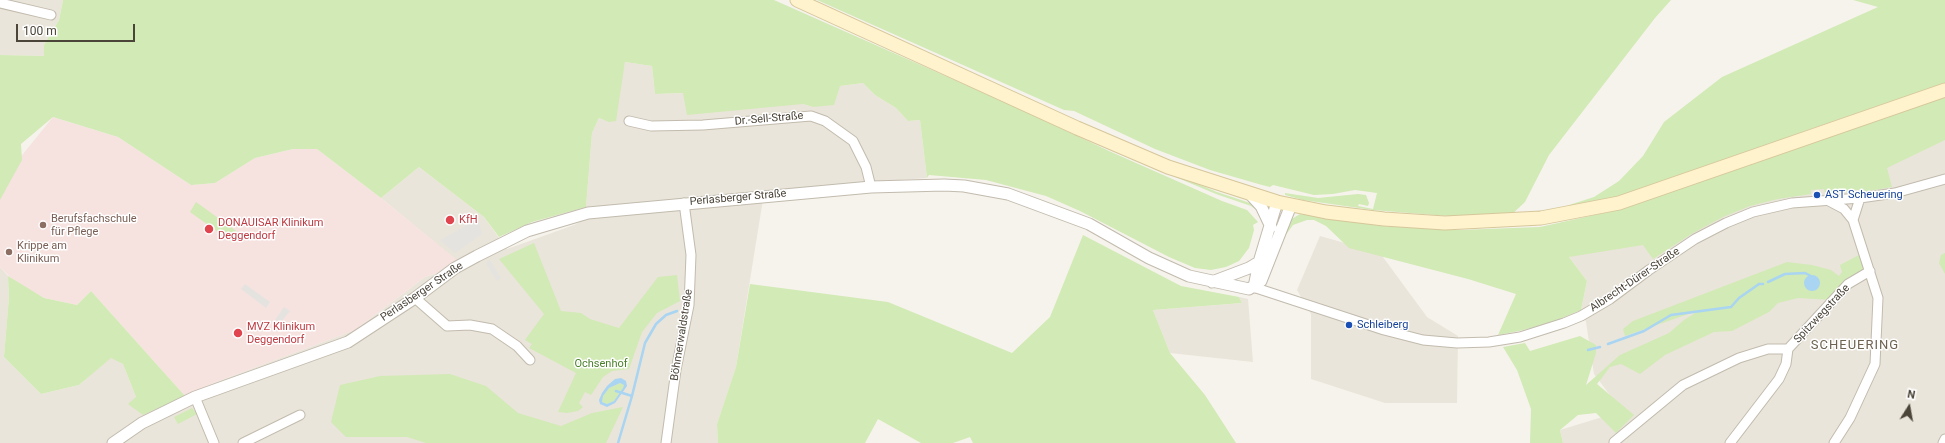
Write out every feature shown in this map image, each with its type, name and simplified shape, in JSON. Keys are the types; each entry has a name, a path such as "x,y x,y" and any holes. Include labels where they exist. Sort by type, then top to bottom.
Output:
{"main road":[{"path":"797,0 1077,128 1168,167 1290,206 1384,219 1445,223 1541,218 1619,203 1945,90"}],"street":[{"path":"0,3 51,15"},
{"name":"Dr.-Sell-Straße","path":"629,122 651,126 703,125 811,116 825,121 853,141 866,167 871,187"},
{"name":"Albrecht-Dürer-Straße","path":"1254,287 1384,330 1423,340 1457,343 1489,342 1520,337 1581,316 1610,299 1689,244 1726,223 1753,212 1781,205 1860,198 1894,193 1945,180"},
{"name":"Perlasberger Straße","path":"113,443 142,423 195,397 348,342 415,298 455,268 527,231 588,213 871,187 944,185 964,186 1008,194 1067,215 1089,224 1149,258 1189,276 1244,289 1254,287"},
{"path":"1250,194 1261,206 1271,227"},
{"path":"1853,220 1860,198"},
{"path":"1826,200 1844,209 1853,220 1878,298 1875,364 1850,418 1834,443"},
{"path":"1254,287 1259,262 1278,202"},
{"name":"Böhmerwaldstraße","path":"666,443 676,370 689,305 691,255 684,203"},
{"path":"1254,287 1261,281 1290,206"},
{"path":"1212,282 1249,268 1259,262"},
{"name":"Spitzwegstraße","path":"1730,443 1779,379 1786,364 1788,350 1848,284 1870,271"},
{"path":"415,298 447,326 470,325 492,329 516,346 530,360"},
{"path":"1614,442 1683,385 1739,358 1768,348 1788,350"},
{"path":"195,397 214,443"},
{"path":"243,443 300,415"},
{"path":"1943,443 1945,439"}],"shaded area":[{"path":"0,0 63,0 59,20 44,45 44,56 0,55"},
{"path":"625,62 652,66 655,94 684,93 803,104 813,107 840,86 863,83 875,95 896,108 908,121 920,120 927,178 846,184 764,193 736,367 717,424 718,443 0,443 0,267 8,276 9,297 4,357 41,394 79,385 111,357 123,364 136,397 185,396 216,382 355,330 425,277 437,273 456,260 381,198 419,167 484,217 507,249 574,225 590,217 586,207 592,133 599,118 604,120 620,87"},
{"name":"DONAUISAR Klinikum Deggendorf","path":"53,117 118,137 191,185 215,183 255,158 293,149 317,149 381,198 457,260 437,273 425,277 355,330 216,382 185,396 91,291 77,305 44,298 15,282 0,267 0,191 14,165"},
{"path":"1945,126 1945,443 1563,443 1560,430 1622,411 1594,374 1586,322 1581,310 1587,281 1569,257"},
{"path":"478,219 482,234 455,253 440,240"},
{"path":"1320,236 1380,253 1427,317 1458,336 1457,403 1385,403 1311,379 1311,314 1297,290"},
{"path":"490,260 501,278 497,281 486,263"},
{"path":"245,284 270,302 266,308 241,289"},
{"path":"1239,297 1248,299 1253,362 1170,353 1153,310 1242,303"},
{"path":"284,307 290,311 280,323 275,320"}],"green space":[{"path":"63,0 774,0 1020,109 1109,151 1222,201 1247,210 1258,222 1253,225 1254,230 1249,248 1239,261 1226,267 1211,270 1195,268 1169,257 1080,211 1046,196 986,180 929,175 927,178 920,120 908,121 896,108 875,95 863,83 840,86 834,105 813,107 803,104 687,115 683,93 655,94 652,66 625,62 616,121 609,122 599,118 592,133 586,207 532,222 499,237 484,217 419,167 381,198 317,149 293,149 255,158 215,183 191,185 118,137 53,117 21,144 22,160 0,200 0,55 44,56 44,45 59,20"},
{"path":"817,0 1671,0 1655,18 1549,155 1525,202 1509,217 1460,217 1373,210 1303,200 1285,195 1285,193 1318,198 1358,194 1366,195 1369,203 1368,206 1359,204 1358,206 1373,209 1377,193 1355,190 1333,194 1314,195 1273,185 1270,187 1210,170 1155,149 1074,111 1064,110"},
{"path":"1853,0 1945,0 1945,83 1805,131 1680,177 1605,201 1566,206 1594,197 1619,181 1643,156 1664,122 1722,77 1878,7"},
{"path":"1945,96 1945,140 1887,168 1892,187 1863,192 1861,190 1855,190 1855,192 1825,192 1824,189 1811,190 1811,194 1778,199 1750,206 1723,217 1693,233 1653,259 1643,245 1569,257 1587,281 1581,310 1550,323 1519,331 1498,335 1516,294 1468,279 1349,248 1326,226 1314,220 1307,220 1293,225 1280,243 1290,220 1300,214 1382,226 1459,230 1540,227 1617,210"},
{"path":"1162,169 1217,192 1253,204 1259,212 1251,206 1216,194 1161,171"},
{"path":"196,202 239,233 232,242 190,212"},
{"path":"1083,235 1181,286 1239,297 1242,303 1153,310 1170,353 1205,395 1236,443 973,443 970,437 953,443 921,443 878,419 865,443 718,443 717,424 736,367 750,284 888,302 1012,353 1050,317"},
{"name":"Ochsenhof","path":"534,243 561,311 581,313 590,319 619,328 658,277 677,275 680,301 657,313 642,332 629,369 612,371 603,377 591,395 585,392 579,403 583,407 578,411 567,413 558,412 576,373 529,348 532,344 525,340 544,314 499,259"},
{"path":"1945,253 1945,274 1939,263 1941,255"},
{"path":"1859,255 1863,262 1864,271 1833,300 1798,298 1778,303 1769,312 1732,331 1714,332 1665,355 1640,374 1621,364 1610,367 1597,384 1634,415 1616,433 1596,413 1578,415 1560,430 1563,443 1530,443 1531,409 1517,370 1503,347 1525,343 1530,351 1580,336 1596,345 1596,353 1586,385 1620,355 1669,333 1684,320 1700,310 1625,336 1623,329 1633,321 1787,262 1812,265 1831,270 1839,276 1842,272 1840,265"},
{"path":"8,276 44,298 77,305 91,291 185,396 143,415 128,404 136,397 123,364 111,358 79,385 41,394 4,357 9,297"},
{"path":"450,374 486,386 518,413 561,426 592,413 623,407 606,443 426,443 407,437 346,437 331,422 340,385 380,376"},
{"path":"620,383 624,385 623,388 614,401 607,404 602,402 603,396 609,388"},
{"path":"192,408 197,414 178,424 174,417"}],"water":[{"path":"1812,275 1818,277 1820,283 1818,289 1812,291 1806,289 1804,283 1806,277"},
{"path":"621,378 626,381 627,386 615,403 607,407 600,404 599,400 602,393 615,379","holes":["620,383 624,385 614,401 607,404 602,402 603,396 609,388"]}],"waterway":[{"path":"1768,282 1785,274 1805,273 1811,276"},
{"path":"1608,344 1644,331 1671,315 1731,307 1739,298 1759,284 1763,284"},
{"path":"618,443 632,396 645,343 656,324 666,315 677,311"},
{"path":"1588,350 1600,347"},
{"path":"616,391 632,396"}],"place":[{"name":"AST Scheuering","path":"1817,195"},
{"name":"KfH","path":"450,220"},
{"name":"Berufsfachschule für Pflege","path":"43,225"},
{"name":"DONAUISAR Klinikum Deggendorf","path":"209,229"},
{"name":"Krippe am Klinikum","path":"9,252"},
{"name":"Schleiberg","path":"1349,325"},
{"name":"MVZ Klinikum Deggendorf","path":"238,333"}],"district":[{"name":"SCHEUERING","path":"1855,346"}]}
